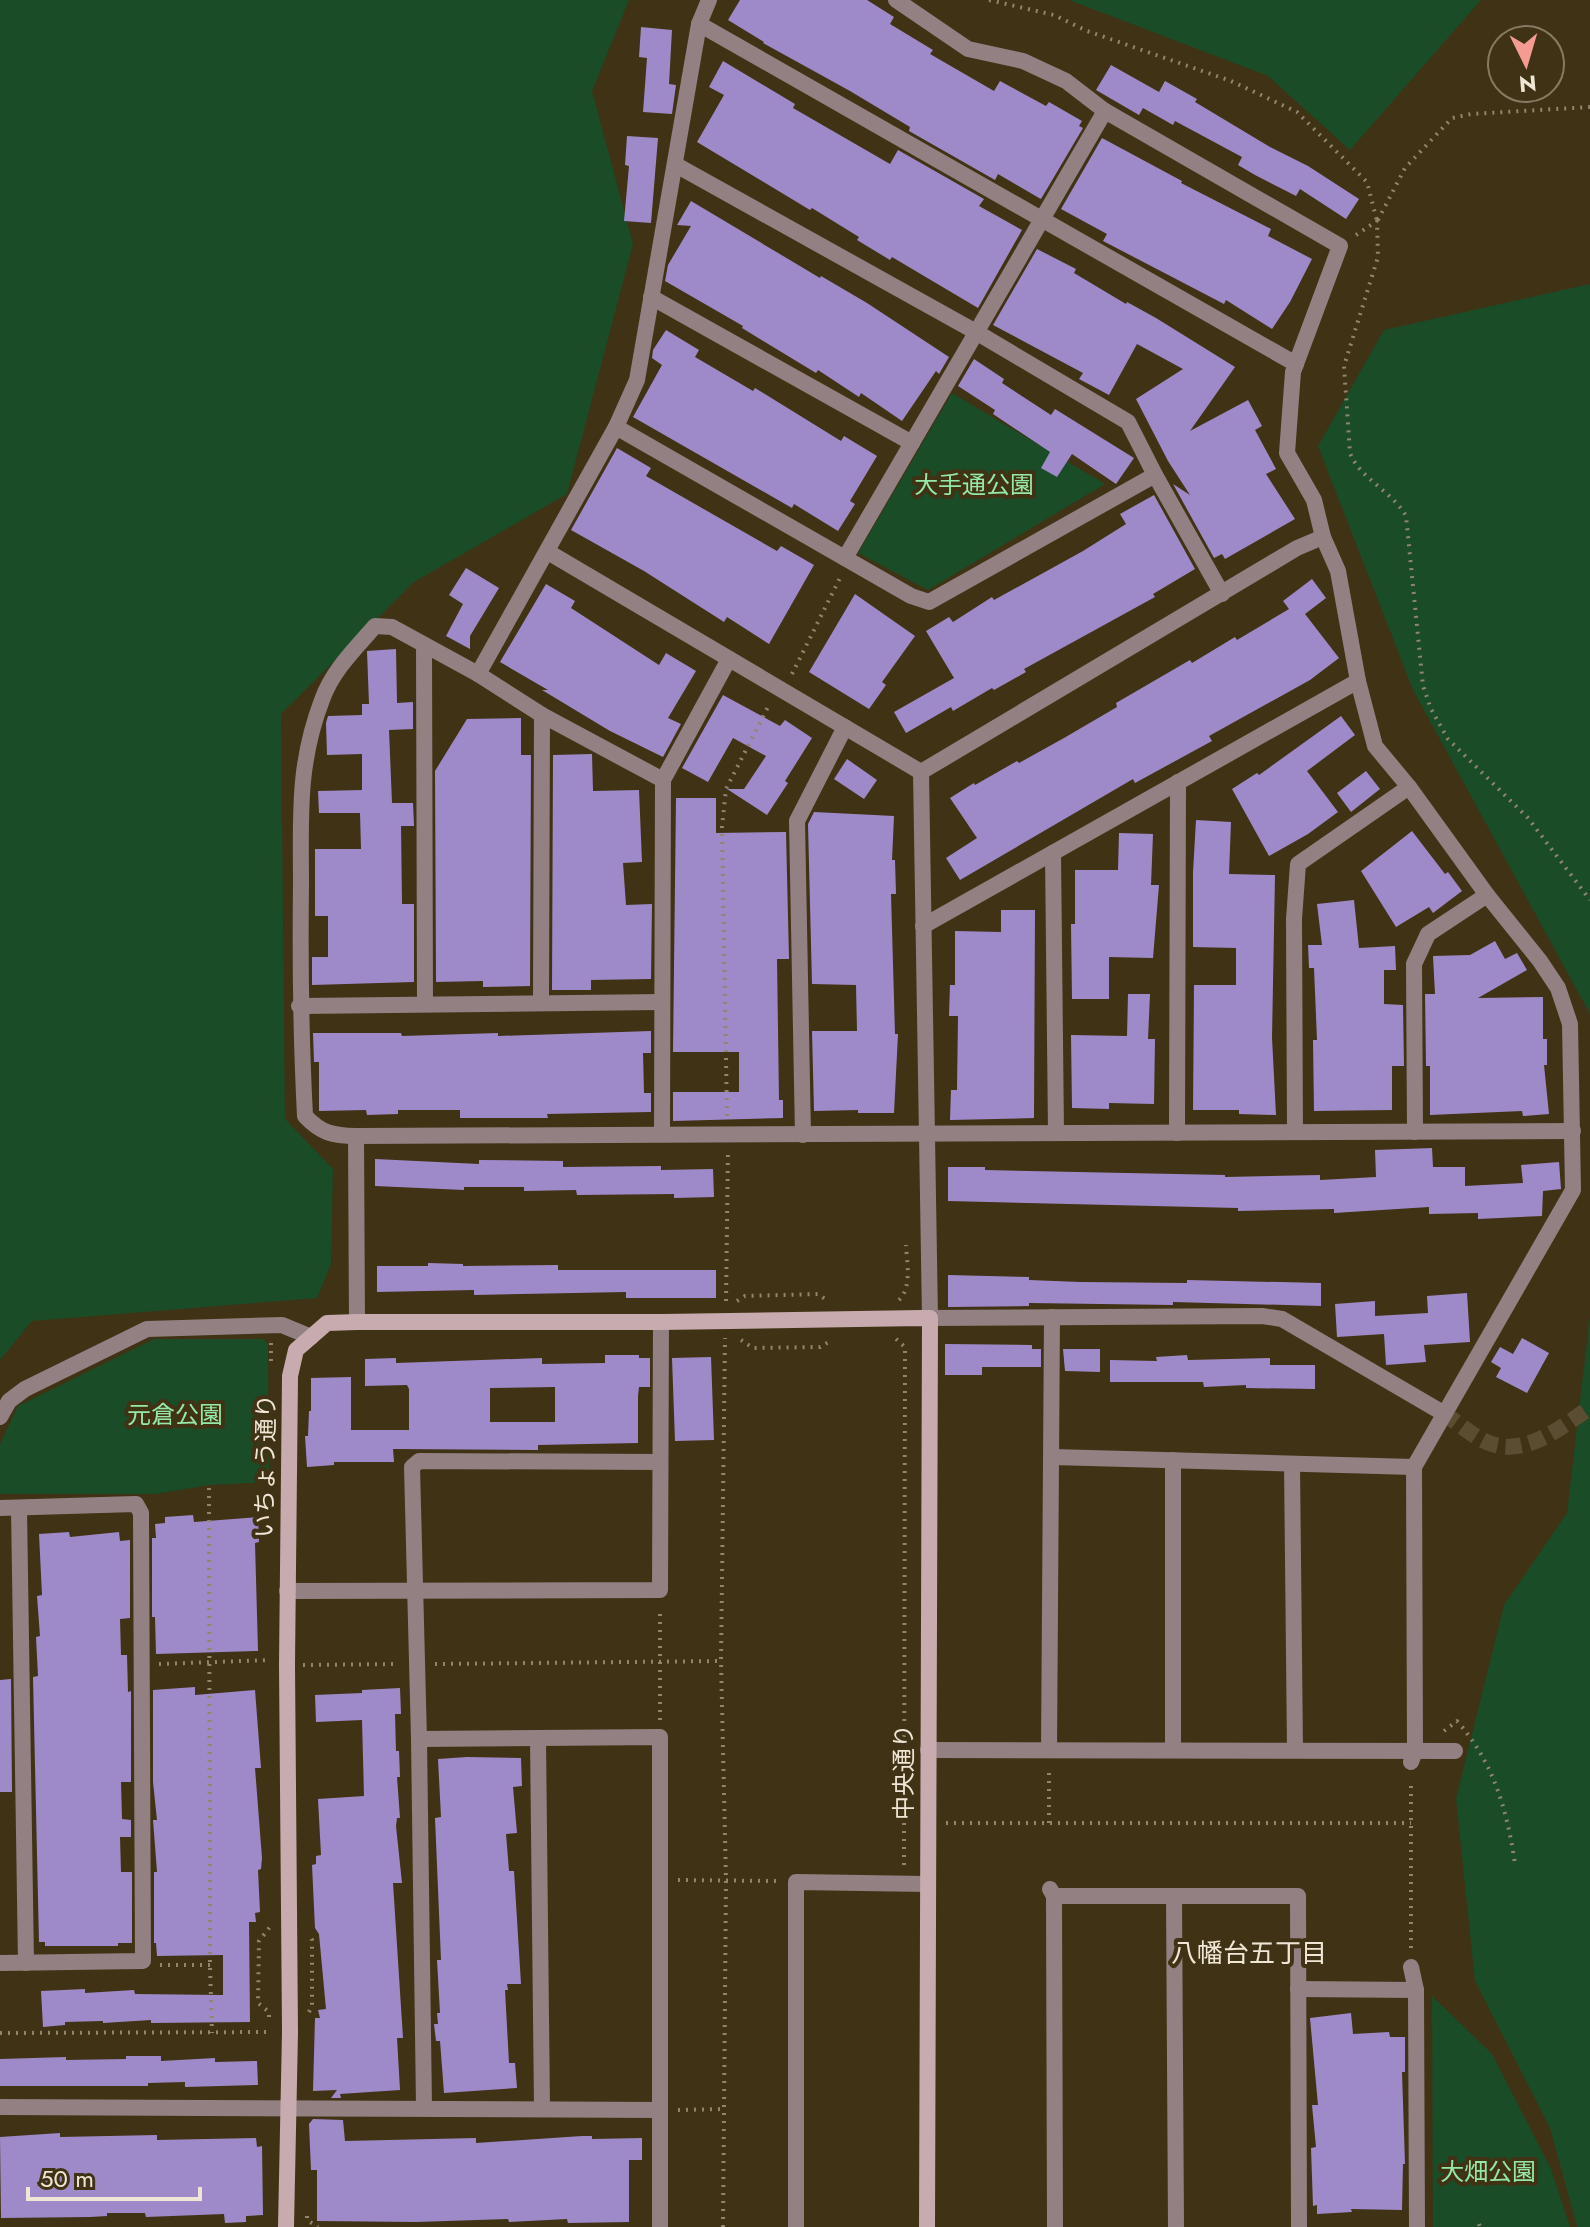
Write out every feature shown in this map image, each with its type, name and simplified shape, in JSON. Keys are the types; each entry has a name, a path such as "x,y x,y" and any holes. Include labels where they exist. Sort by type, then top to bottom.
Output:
{"street":[{"path":"478,674 616,427 637,380 699,24 709,0"},
{"path":"896,0 968,49 1023,61 1066,81 1105,111 1340,246 1293,372 1287,453 1314,500 1323,537 1338,571 1358,681 1375,746 1558,988 1570,1024 1573,1190 1414,1467 1413,1756"},
{"path":"699,24 1296,364"},
{"path":"847,559 1105,111"},
{"path":"676,165 976,332 1128,422 1222,594"},
{"path":"651,297 912,443"},
{"path":"616,427 911,596 929,602 1155,475"},
{"path":"921,772 1297,548 1323,537"},
{"path":"548,552 921,772"},
{"path":"663,780 542,715 478,674 392,627 375,626 336,671 322,698 305,758 300,794 299,1006 305,1116 315,1127 331,1135 356,1136 728,1130 803,1135 1573,1131"},
{"path":"424,645 425,1003"},
{"path":"662,1133 663,780 729,659"},
{"path":"923,926 1358,681"},
{"path":"541,1003 542,715"},
{"path":"803,1135 797,821 845,727"},
{"path":"921,772 930,1318"},
{"path":"1177,1133 1178,782"},
{"path":"1295,1132 1294,919 1298,864 1409,787"},
{"path":"1053,853 1056,1133"},
{"path":"1415,1132 1414,964 1428,934 1487,895"},
{"path":"299,1006 661,1002"},
{"path":"356,1136 357,1322"},
{"path":"0,1417 9,1401 25,1389 147,1329 282,1325 311,1337 327,1323 357,1322 1262,1316 1282,1319 1443,1413"},
{"path":"1049,1750 1052,1317"},
{"name":"中央通り","path":"927,2227 930,1318"},
{"path":"287,1591 660,1590 661,1322"},
{"name":"いちょう通り","path":"286,2227 290,2016 287,1591 290,1376 296,1350 311,1337"},
{"path":"1053,1457 1414,1467"},
{"path":"1173,1460 1173,1750"},
{"path":"424,2107 412,1467 419,1461 660,1462"},
{"path":"1292,1464 1295,1750"},
{"path":"0,1508 136,1504 141,1513 143,1961 0,1963"},
{"path":"19,1509 26,1963"},
{"path":"419,1739 660,1737 660,2227"},
{"path":"538,1738 542,2109"},
{"path":"928,1750 1295,1750 1413,1756 1455,1751"},
{"path":"796,2227 796,1882 927,1884"},
{"path":"1055,2227 1052,1892 1298,1896 1299,2227"},
{"path":"1174,1896 1176,2227"},
{"path":"1411,1967 1416,1990 1417,2227"},
{"path":"1298,1989 1416,1990"},
{"path":"0,2107 660,2110"}],"path":[{"path":"989,0 1054,15 1087,31 1231,81 1297,112 1367,182 1377,221 1378,257 1344,366 1350,453 1354,463 1391,495 1406,516 1423,686 1431,709 1448,739 1528,818 1590,900"},
{"path":"1340,246 1377,221 1405,168 1452,118 1471,114 1590,107"},
{"path":"834,1305 818,1294 745,1296 736,1301 726,1301 728,1130 722,827 726,789 773,697 789,680 847,559"},
{"path":"894,1303 905,1293 906,1245"},
{"path":"712,1337 736,1337 753,1348 820,1347 833,1339"},
{"path":"723,2227 726,1880 721,1661 725,1337"},
{"path":"894,1337 905,1347 902,1875"},
{"path":"209,1488 212,2033"},
{"path":"660,1590 660,1737"},
{"path":"153,1664 263,1661"},
{"path":"287,1665 721,1661"},
{"path":"1411,1967 1413,1756 1457,1721 1472,1737 1497,1782 1509,1820 1515,1864"},
{"path":"1049,1750 1049,1823"},
{"path":"943,1823 1411,1823"},
{"path":"660,1880 796,1882"},
{"path":"153,1965 210,1965"},
{"path":"0,2033 271,2032"},
{"path":"660,2110 724,2109"}],"green space":[{"path":"0,0 629,0 592,91 633,244 567,494 414,582 281,714 285,1119 333,1169 331,1264 317,1298 32,1321 0,1360"},
{"path":"1069,0 1481,0 1350,150 1268,76"},
{"path":"1590,284 1590,1014 1413,690 1318,446 1384,330"},
{"name":"大手通公園","path":"952,393 1105,484 928,590 858,553"},
{"path":"1590,1315 1590,2227 1577,2227 1550,2128 1475,1981 1456,1799 1504,1605 1567,1513"},
{"name":"元倉公園","path":"154,1339 262,1339 268,1343 269,1482 210,1485 155,1494 0,1494 0,1444 18,1406"},
{"name":"大畑公園","path":"1432,1996 1492,2054 1551,2169 1570,2227 1433,2227"}],"building":[{"path":"740,0 867,0 894,17 890,24 933,50 930,54 994,91 1000,81 1046,106 1049,102 1082,121 1079,126 1083,128 1041,199 998,174 995,180 909,131 910,127 728,20"},
{"path":"641,27 672,30 669,84 676,85 672,114 643,112 647,58 639,57"},
{"path":"723,61 795,104 793,108 890,164 898,150 984,199 979,206 1022,230 978,308 892,257 890,260 812,208 810,210 697,142 724,95 709,87"},
{"path":"1111,65 1159,92 1165,81 1359,199 1346,219 1300,189 1296,196 1255,175 1238,165 1242,157 1175,121 1173,125 1143,108 1139,115 1096,90"},
{"path":"627,136 658,138 651,223 624,221 629,166 625,165"},
{"path":"1102,138 1271,229 1268,236 1312,259 1272,329 1226,300 1224,304 1103,241 1107,234 1061,209"},
{"path":"691,201 867,303 949,357 902,421 861,393 859,397 818,370 816,373 665,281 668,265 691,226 677,225"},
{"path":"1037,249 1076,269 1074,273 1156,318 1235,367 1190,431 1248,400 1262,426 1255,430 1276,469 1266,474 1295,519 1225,559 1222,554 1214,558 1173,484 1190,495 1168,461 1136,399 1183,369 1137,344 1109,395 1079,379 1083,373 993,325"},
{"path":"666,330 699,350 695,357 753,391 755,388 841,441 844,436 877,456 850,501 855,504 838,531 633,417 662,365 652,358 653,350"},
{"path":"974,359 1004,379 1002,383 1051,415 1055,409 1134,458 1116,484 1072,454 1057,477 1041,468 1050,452 958,386"},
{"path":"617,448 651,468 646,476 777,551 781,546 814,565 769,644 727,617 724,622 644,571 571,530"},
{"path":"1154,495 1195,569 1153,594 1155,597 1024,669 1026,672 953,711 951,707 906,733 894,712 954,678 926,631 949,617 953,622 992,597 994,600 1083,551 1126,524 1120,514"},
{"path":"466,568 499,588 470,636 470,649 446,636 463,604 449,595"},
{"path":"1312,579 1326,598 1305,614 1339,658 1310,680 1209,736 1212,741 1135,783 1133,779 960,880 946,858 977,838 950,798 1064,738 1190,660 1192,663 1235,637 1237,640 1289,609 1283,601"},
{"path":"546,584 575,601 571,608 659,665 666,653 696,671 668,718 681,724 663,757 610,731 500,662"},
{"path":"855,594 915,636 882,682 886,685 869,709 809,672"},
{"path":"396,649 397,703 413,702 413,729 389,730 392,803 413,803 414,826 401,826 402,904 414,904 414,982 312,985 312,957 328,957 328,916 315,916 315,849 361,849 360,813 319,813 318,791 362,790 362,754 327,755 326,723 328,716 362,715 362,704 369,704 367,651"},
{"path":"723,695 780,726 785,720 812,738 767,815 727,789 744,789 766,756 733,738 708,782 682,768"},
{"path":"1341,716 1355,735 1307,771 1338,812 1308,834 1269,856 1232,789 1257,773 1259,775"},
{"path":"521,718 521,755 531,755 530,986 483,987 483,981 436,982 435,771 467,719"},
{"path":"592,754 593,791 639,790 642,862 623,863 626,905 652,904 651,979 591,980 591,990 552,990 553,755"},
{"path":"847,759 877,780 864,799 834,779"},
{"path":"1366,771 1380,789 1351,812 1337,793"},
{"path":"676,798 716,798 716,833 786,832 789,959 777,959 779,1100 783,1100 783,1118 673,1121 673,1092 739,1092 739,1052 673,1052"},
{"path":"814,812 894,816 892,860 895,860 896,894 891,894 895,1034 898,1034 894,1113 814,1111 812,1031 857,1031 856,985 812,984 808,824"},
{"path":"1196,820 1231,822 1229,874 1275,875 1272,1038 1276,1115 1239,1114 1239,1110 1193,1110 1194,985 1236,985 1236,948 1193,947"},
{"path":"1412,831 1462,891 1433,913 1429,907 1396,927 1361,871"},
{"path":"1119,833 1153,834 1151,885 1159,885 1153,958 1109,957 1109,999 1072,999 1071,924 1075,924 1075,870 1118,870"},
{"path":"1354,900 1359,948 1395,946 1396,970 1384,970 1384,1004 1403,1005 1404,1066 1392,1066 1392,1110 1314,1111 1313,1040 1317,1040 1314,968 1309,968 1308,945 1322,945 1317,904"},
{"path":"1001,910 1035,910 1034,1118 950,1120 951,1090 957,1090 958,1016 949,1016 950,985 955,985 955,931 1001,932"},
{"path":"1495,941 1505,959 1517,953 1527,970 1478,998 1543,997 1543,1039 1547,1039 1547,1065 1544,1065 1549,1114 1523,1116 1522,1111 1430,1115 1425,994 1435,994 1433,956 1470,955"},
{"path":"1128,994 1150,994 1148,1039 1155,1039 1154,1104 1109,1103 1109,1109 1072,1108 1071,1035 1127,1036"},
{"path":"651,1031 651,1053 643,1053 644,1093 651,1093 651,1112 547,1114 548,1118 460,1118 460,1110 398,1110 398,1114 367,1115 366,1110 319,1111 319,1062 314,1062 313,1033 401,1033 402,1036 498,1033 498,1036"},
{"path":"1432,1148 1433,1167 1465,1167 1465,1186 1523,1183 1521,1165 1559,1162 1561,1189 1543,1191 1542,1216 1478,1219 1478,1213 1429,1214 1429,1207 1334,1213 1334,1209 1238,1211 1238,1208 948,1201 948,1167 1225,1177 1320,1175 1320,1180 1376,1177 1375,1150"},
{"path":"375,1159 479,1164 479,1160 563,1161 563,1167 713,1169 714,1197 674,1198 674,1194 577,1195 576,1190 524,1191 524,1187 464,1187 464,1190 375,1186"},
{"path":"428,1263 463,1266 558,1265 558,1270 716,1270 716,1298 626,1298 626,1292 474,1295 474,1290 377,1292 377,1266 428,1266"},
{"path":"948,1275 1080,1282 1187,1283 1187,1280 1321,1283 1321,1306 1173,1302 1173,1305 1029,1303 1029,1306 948,1307"},
{"path":"1467,1293 1470,1342 1424,1345 1426,1362 1386,1365 1384,1334 1337,1337 1335,1304 1375,1301 1375,1316 1428,1313 1427,1296"},
{"path":"1522,1338 1549,1353 1527,1393 1496,1377 1501,1368 1491,1362 1500,1347 1513,1354"},
{"path":"945,1344 1032,1345 1032,1349 1041,1349 1041,1367 982,1367 982,1375 945,1375"},
{"path":"1063,1349 1100,1349 1100,1372 1065,1371"},
{"path":"605,1355 650,1358 650,1387 639,1387 638,1443 538,1445 538,1450 393,1449 394,1462 334,1462 334,1465 307,1467 305,1436 308,1436 311,1411 311,1378 351,1377 351,1430 409,1430 407,1385 365,1386 365,1359 396,1358 396,1363 542,1358 542,1364 605,1363","holes":["555,1387 555,1422 490,1422 490,1388"]},
{"path":"1187,1355 1188,1360 1270,1358 1270,1365 1315,1365 1315,1389 1246,1388 1246,1385 1204,1387 1203,1382 1110,1382 1110,1360 1157,1361 1156,1357"},
{"path":"711,1357 714,1440 675,1441 672,1358"},
{"path":"193,1515 194,1522 258,1517 259,1542 255,1543 258,1651 156,1654 155,1617 152,1617 152,1538 156,1538 155,1524 165,1523 165,1517"},
{"path":"69,1532 70,1537 119,1532 120,1541 130,1540 130,1618 120,1619 121,1655 127,1655 128,1692 131,1691 131,1782 121,1782 122,1819 131,1820 131,1837 120,1837 121,1872 132,1872 132,1943 118,1943 118,1946 45,1946 45,1942 39,1942 33,1677 38,1676 36,1637 40,1636 37,1596 42,1595 39,1534"},
{"path":"11,1679 12,1792 0,1792 0,1680"},
{"path":"195,1687 195,1695 255,1690 261,1768 255,1768 262,1858 261,1869 258,1870 260,1912 255,1913 256,1922 249,1922 250,2022 103,2021 65,2022 65,2025 43,2027 41,1991 85,1989 85,1993 134,1990 135,1994 223,1995 223,1955 157,1956 154,1943 154,1872 157,1872 153,1820 157,1820 153,1782 153,1690"},
{"path":"400,1688 401,1714 395,1714 400,1777 397,1777 400,1818 397,1818 396,1826 402,1883 393,1883 403,2038 397,2038 400,2090 340,2094 341,2098 331,2098 337,2090 313,2091 315,2018 320,2018 318,2010 326,2009 319,1934 315,1928 312,1865 316,1864 316,1856 321,1855 318,1799 364,1796 362,1720 316,1722 315,1695"},
{"path":"521,1758 522,1786 513,1787 517,1833 506,1834 509,1871 514,1871 521,1984 507,1984 508,1990 505,1990 509,2063 515,2063 517,2088 444,2093 440,2041 436,2041 434,2024 438,2024 437,2013 440,2013 437,1960 441,1960 435,1818 441,1817 438,1759"},
{"path":"1351,2013 1353,2034 1389,2032 1390,2037 1405,2037 1402,2210 1351,2209 1352,2212 1317,2214 1317,2205 1313,2206 1311,2148 1316,2147 1312,2105 1318,2105 1310,2018"},
{"path":"126,2056 161,2056 161,2061 215,2058 215,2062 257,2061 258,2085 185,2087 185,2082 148,2083 148,2086 0,2086 0,2059 126,2059"},
{"path":"313,2119 343,2120 345,2141 476,2138 476,2143 582,2136 592,2136 592,2139 642,2138 642,2160 629,2160 629,2222 568,2223 567,2219 509,2222 508,2219 317,2221 317,2170 311,2170 309,2124"},
{"path":"60,2133 60,2137 157,2135 157,2140 256,2138 257,2147 262,2146 263,2215 246,2216 246,2222 225,2223 224,2214 146,2217 145,2213 107,2213 107,2216 90,2217 1,2218 0,2137"}],"tunnel":[{"path":"1443,1413 1480,1439 1505,1447 1531,1443 1590,1408"}],"district":[{"name":"八幡台五丁目","path":"1249,1953"}]}
